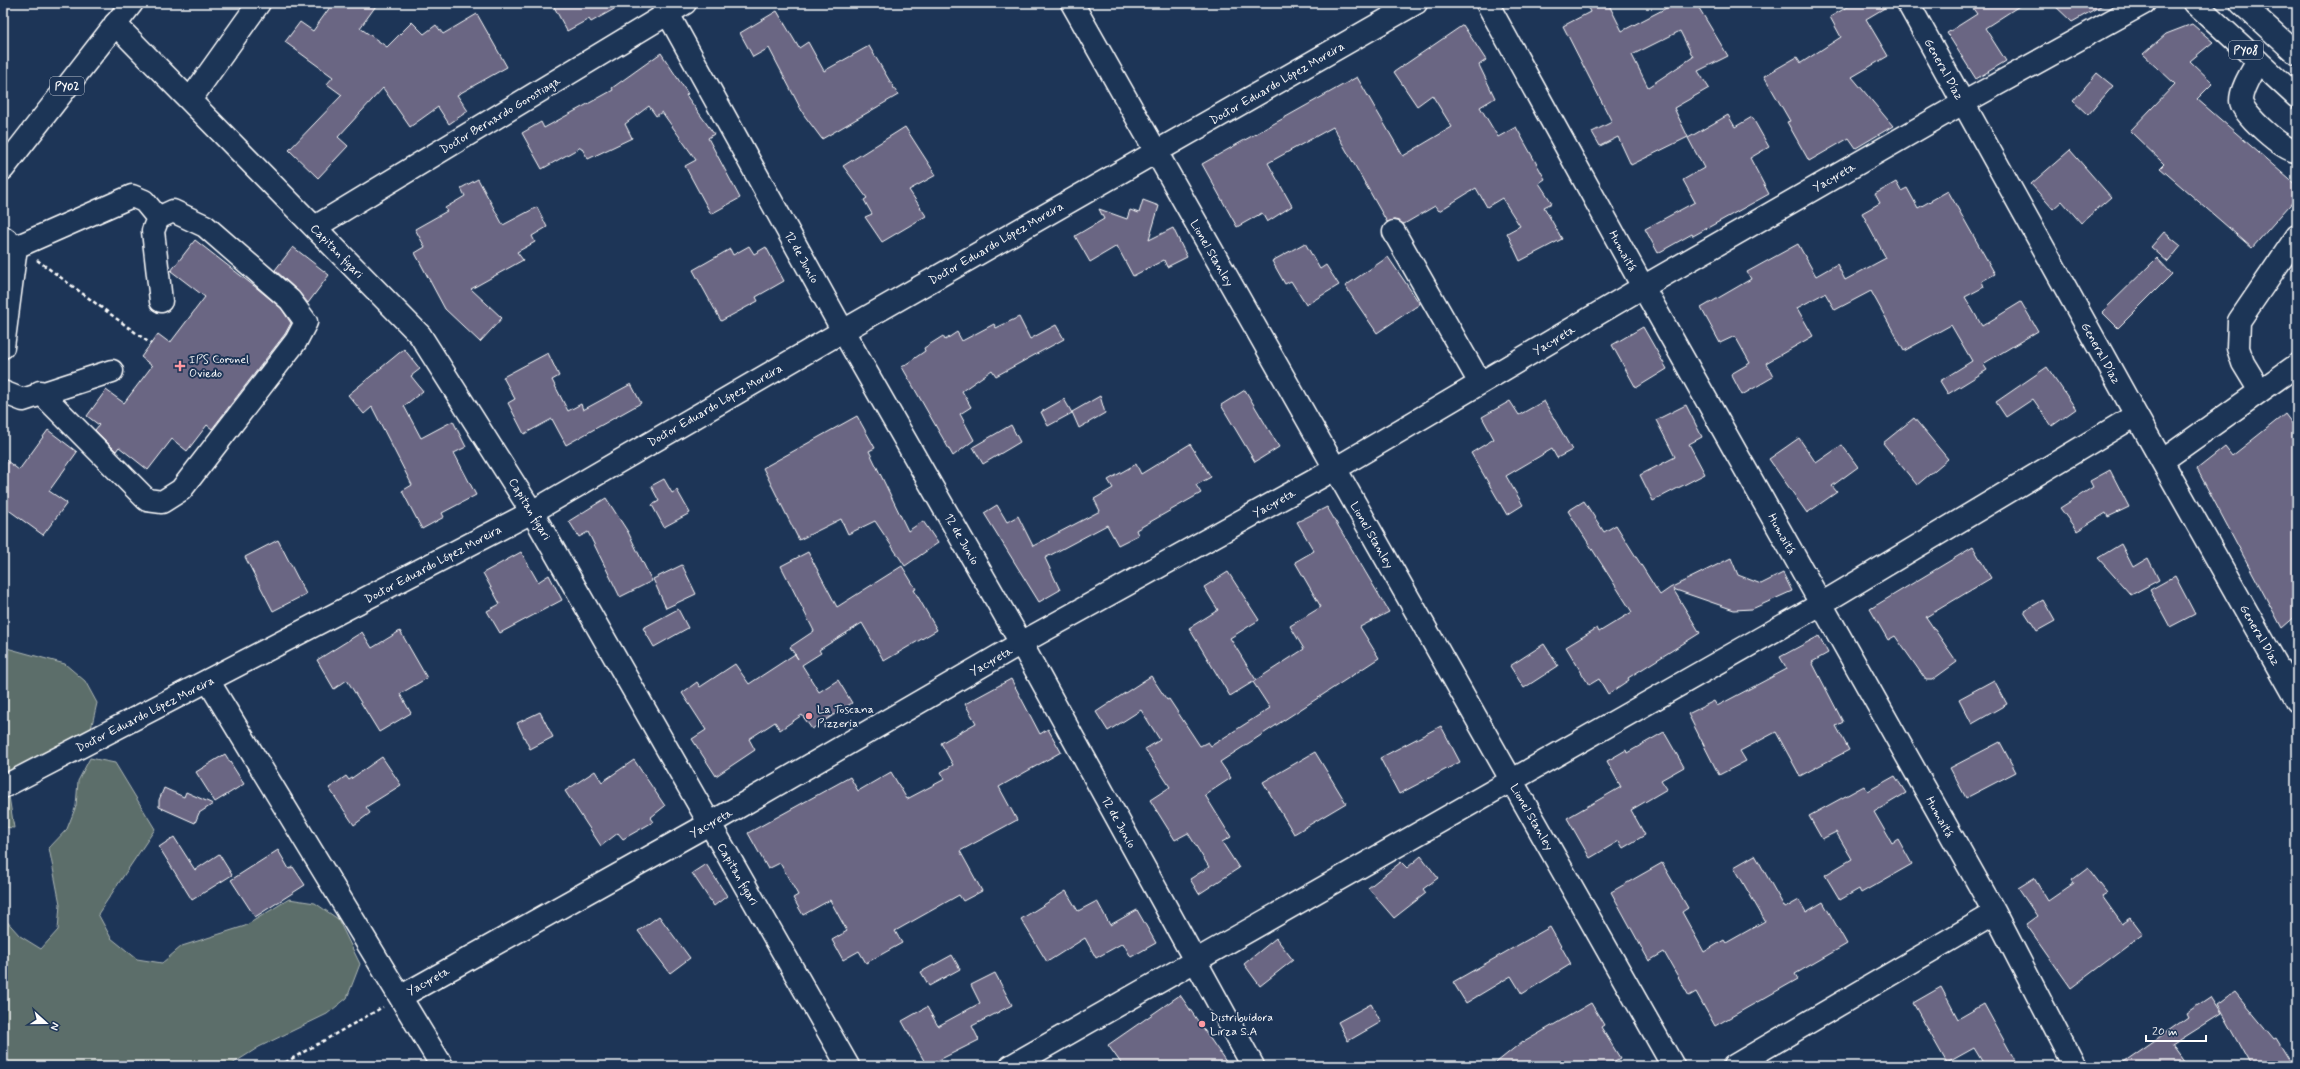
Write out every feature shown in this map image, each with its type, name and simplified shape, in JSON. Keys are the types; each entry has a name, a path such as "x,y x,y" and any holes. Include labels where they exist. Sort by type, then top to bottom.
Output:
{"main road":[{"name":"PY02","path":"3,169 132,3"},
{"path":"190,100 259,3"},
{"name":"Lionel Stanley","path":"1072,3 1673,1066"},
{"name":"Doctor Eduardo López Moreira","path":"3,787 209,682 532,512 843,331 1416,3"},
{"name":"Humaitá","path":"1487,3 1643,287 1994,913 2074,1066"},
{"name":"General Díaz","path":"1908,3 2136,415 2297,701"},
{"name":"Yacyreta","path":"400,996 710,824 1021,643 1335,469 1643,287 1963,103 2144,3"},
{"name":"PY08","path":"2242,3 2297,54"},
{"name":"Doctor Bernardo Gorostiaga","path":"315,227 672,6"},
{"name":"12 de Junio","path":"672,6 843,331 1021,643 1253,1066"},
{"name":"PY08","path":"2206,7 2258,61 2297,97"},
{"name":"Capitan figari","path":"115,24 420,335 532,512 848,1066"},
{"path":"2258,61 2242,93 2241,102 2244,112 2283,146 2294,152 2297,151"},
{"path":"3,347 10,242 132,196 144,201 158,218"},
{"path":"40,392 147,500 162,502 181,490 296,341 306,322 290,300 205,226 173,211 158,218 153,231 161,301"},
{"path":"1394,232 1480,383"},
{"path":"2260,391 2243,363 2238,348 2239,321 2297,236"},
{"path":"2162,461 2297,365"},
{"path":"3,392 23,400 40,392 112,371"},
{"path":"1011,1066 1196,962 1511,780 1821,604 2136,415"},
{"path":"209,682 442,1066"},
{"path":"1734,1066 1994,913"}],"path":[{"path":"39,262 151,344"},
{"path":"279,1066 400,996"}],"shaded area":[{"path":"3,647 65,664 85,681 97,703 91,729 46,755 8,790 14,828 3,827"},
{"path":"90,758 115,763 155,829 98,914 111,938 137,959 162,963 182,946 245,926 289,899 315,903 338,919 360,964 347,998 327,1014 259,1047 229,1066 3,1066 3,917 20,936 41,949 58,930 60,904 49,848 67,829 76,806 78,781"}],"building":[{"path":"333,3 378,3 360,28 387,47 412,22 424,34 436,25 443,34 477,14 507,67 457,95 468,111 449,124 438,107 410,127 383,88 338,137 348,146 318,178 289,150 342,95 327,84 333,77 285,42 300,22 313,31"},
{"path":"552,3 625,3 591,22 589,19 567,31"},
{"path":"1586,3 1608,3 1622,31 1676,3 1696,3 1728,56 1698,71 1709,88 1674,108 1688,137 1631,165 1618,137 1600,146 1592,132 1612,122 1563,26 1590,12","holes":["1680,31 1693,57 1648,87 1632,55"]},
{"path":"1854,3 1893,3 1866,19 1888,56 1852,77 1893,126 1856,148 1849,138 1809,161 1787,122 1790,121 1764,76 1797,57 1801,63 1841,37 1830,17"},
{"path":"1969,3 2024,3 1985,28 2006,61 1976,79 1947,33 1977,14"},
{"path":"2052,3 2106,3 2072,22"},
{"path":"777,11 799,48 808,42 824,71 869,46 898,95 822,139 804,115 769,48 753,57 740,33"},
{"path":"2192,24 2213,42 2190,61 2213,83 2197,99 2297,186 2297,197 2252,248 2160,168 2164,164 2130,131 2175,84 2143,54 2166,34"},
{"path":"1463,25 1486,60 1479,65 1495,98 1480,107 1498,137 1516,127 1545,179 1539,183 1552,203 1544,207 1562,239 1520,261 1507,233 1520,226 1502,198 1487,207 1476,188 1439,211 1435,206 1404,224 1394,220 1387,222 1333,127 1268,163 1292,206 1267,222 1262,213 1237,227 1202,164 1357,77 1403,156 1452,127 1432,95 1417,106 1394,72"},
{"path":"661,53 688,94 686,95 714,134 708,138 740,198 711,214 685,166 696,160 662,112 656,116 649,106 625,124 632,138 588,159 581,147 542,169 522,133 541,122 544,128 613,90 612,88"},
{"path":"2097,73 2113,86 2088,115 2073,101"},
{"path":"1728,115 1735,127 1752,117 1769,147 1750,158 1769,194 1693,236 1692,234 1658,253 1645,229 1695,202 1683,180 1704,168 1688,138"},
{"path":"905,127 936,175 909,190 926,216 882,242 865,217 872,214 864,200 867,198 843,166"},
{"path":"2070,150 2111,197 2081,223 2062,201 2053,209 2031,184"},
{"path":"478,179 503,225 537,207 547,227 532,236 535,242 517,252 523,260 471,289 502,318 480,342 445,309 415,253 425,247 415,229 447,211 445,208 465,196 461,188"},
{"path":"1896,182 1901,191 1907,188 1918,208 1948,191 1995,274 1982,281 1984,287 1965,297 1982,326 2021,302 2038,331 1983,364 1987,370 1948,394 1940,381 1972,361 1951,325 1904,351 1871,291 1835,310 1825,293 1797,308 1813,336 1766,363 1773,377 1742,395 1731,374 1750,363 1735,336 1720,343 1701,308 1751,279 1747,272 1798,244 1816,276 1837,264 1845,280 1886,258 1862,213 1880,203 1875,194"},
{"path":"1143,200 1159,206 1149,240 1173,228 1187,257 1167,267 1164,260 1133,276 1117,246 1090,262 1075,236 1104,219 1099,209 1127,219 1130,210 1139,213"},
{"path":"2164,232 2181,246 2168,262 2151,247"},
{"path":"195,240 281,308 291,323 285,334 212,429 207,425 187,451 172,439 148,470 119,447 116,451 95,430 99,425 87,416 106,390 124,403 152,366 141,357 158,334 170,343 205,297 171,271"},
{"path":"1305,243 1320,269 1326,265 1339,285 1306,305 1291,281 1285,284 1272,261"},
{"path":"749,246 754,254 766,247 784,281 756,297 758,301 721,321 693,270 730,249 733,255"},
{"path":"293,247 329,275 308,303 298,291 275,270"},
{"path":"1388,257 1420,304 1377,333 1345,286"},
{"path":"2157,258 2172,274 2118,328 2102,312"},
{"path":"1019,317 1030,339 1056,325 1064,339 996,376 992,370 962,391 971,407 960,414 974,440 953,456 902,367 925,351 924,348 943,336 945,340 957,332 962,341 994,324 996,328"},
{"path":"1643,327 1667,369 1636,388 1612,345"},
{"path":"404,349 420,369 411,376 423,391 404,406 421,438 453,421 466,447 454,453 476,495 442,513 444,517 422,529 402,491 412,485 372,407 364,414 348,395"},
{"path":"548,353 559,376 552,380 568,411 581,404 583,410 631,384 641,403 566,445 552,419 524,434 508,403 515,399 503,377"},
{"path":"2047,367 2076,409 2052,426 2033,399 2006,417 1996,402"},
{"path":"1245,390 1279,447 1255,462 1221,405"},
{"path":"1100,396 1105,413 1079,428 1072,412"},
{"path":"1064,399 1072,413 1048,426 1041,412"},
{"path":"1510,401 1519,415 1544,401 1572,450 1557,458 1552,449 1506,476 1523,505 1507,515 1471,453 1494,439 1482,417"},
{"path":"1686,405 1702,437 1689,444 1705,474 1653,501 1640,475 1675,457 1656,420"},
{"path":"2285,414 2297,430 2297,615 2282,628 2197,469 2225,447 2232,456"},
{"path":"857,416 875,448 869,451 908,531 923,521 938,543 905,566 875,521 848,534 841,519 799,540 763,468"},
{"path":"1914,418 1948,459 1917,485 1883,443"},
{"path":"1011,425 1020,442 983,464 973,447"},
{"path":"48,430 77,452 49,491 67,503 43,535 3,506 3,458 19,470"},
{"path":"1799,438 1816,463 1842,445 1858,467 1832,486 1837,492 1807,513 1769,459"},
{"path":"1190,444 1211,477 1196,485 1201,493 1136,530 1138,535 1118,545 1107,525 1045,558 1060,590 1039,602 984,513 997,505 1007,522 1018,516 1033,546 1100,511 1094,499 1113,488 1108,480 1136,464 1141,474"},
{"path":"2110,470 2129,507 2108,517 2106,513 2077,531 2060,508 2093,487 2090,481"},
{"path":"664,479 672,493 677,490 690,513 664,527 652,505 659,501 651,486"},
{"path":"606,498 628,532 652,581 620,597 588,532 579,537 569,521"},
{"path":"1584,501 1604,532 1616,525 1660,595 1670,588 1731,558 1738,575 1761,584 1783,573 1792,591 1752,609 1734,610 1673,589 1700,633 1628,678 1629,680 1608,694 1599,679 1589,685 1566,647 1597,628 1599,632 1632,612 1568,511"},
{"path":"1327,507 1389,612 1360,627 1379,658 1220,762 1231,778 1205,795 1231,837 1222,842 1239,868 1199,894 1190,879 1209,867 1188,833 1175,840 1150,800 1170,787 1145,749 1160,740 1141,710 1108,731 1096,712 1151,676 1167,700 1169,699 1200,746 1208,742 1211,746 1270,708 1253,682 1304,649 1290,626 1321,607 1295,562 1314,551 1297,522"},
{"path":"278,540 306,594 273,611 245,557"},
{"path":"2121,544 2133,567 2148,558 2159,580 2131,595 2098,558"},
{"path":"1973,547 1991,578 1926,617 1957,662 1932,680 1926,680 1895,636 1888,640 1870,609"},
{"path":"521,552 538,582 549,575 562,600 500,633 487,611 500,604 483,573"},
{"path":"808,552 837,607 902,566 916,589 914,590 937,630 884,661 862,623 819,650 821,653 802,665 819,692 838,680 852,703 812,729 802,715 780,730 775,722 749,739 755,750 716,776 692,739 706,730 682,693 697,682 700,687 735,664 749,684 795,654 790,647 814,631 781,566"},
{"path":"682,565 696,594 666,608 653,579"},
{"path":"1228,572 1259,620 1230,638 1256,680 1230,696 1189,628 1218,610 1204,587"},
{"path":"2175,576 2195,614 2170,627 2150,590"},
{"path":"2043,600 2055,621 2037,631 2024,611"},
{"path":"678,609 688,628 654,647 643,628"},
{"path":"400,631 427,678 400,694 411,713 379,732 347,680 334,689 317,660 362,632 372,648"},
{"path":"1819,636 1828,653 1812,662 1843,722 1836,726 1849,750 1800,776 1776,732 1740,751 1746,761 1719,775 1688,714 1714,701 1717,706 1787,669 1780,657"},
{"path":"1544,644 1558,666 1524,688 1510,666"},
{"path":"1011,679 1040,734 1048,729 1061,752 999,787 1017,820 960,851 982,891 963,901 959,895 895,931 902,943 866,963 859,951 843,960 832,940 847,931 830,900 803,915 793,898 798,895 780,863 768,869 748,833 850,777 858,791 891,772 907,799 945,779 941,772 953,765 941,743 976,723 965,704"},
{"path":"1994,680 2007,704 1972,724 1959,699"},
{"path":"540,712 553,737 530,749 517,723"},
{"path":"1441,726 1460,762 1399,794 1380,758"},
{"path":"1664,732 1684,767 1661,780 1667,789 1631,810 1645,835 1623,848 1619,841 1590,858 1567,818 1621,787 1607,761 1626,750 1627,753"},
{"path":"2000,742 2016,772 1966,798 1950,768"},
{"path":"1315,752 1346,803 1294,834 1263,782"},
{"path":"225,754 244,784 215,802 196,772"},
{"path":"382,757 401,785 366,807 370,813 354,825 329,788 346,776 349,780"},
{"path":"634,760 665,806 650,818 653,822 623,839 618,833 601,846 565,791 595,771 602,782"},
{"path":"1895,776 1906,793 1874,812 1892,843 1898,839 1912,864 1861,893 1859,889 1840,900 1825,875 1852,859 1836,832 1822,839 1809,816 1864,786 1868,791"},
{"path":"164,788 184,797 186,792 213,804 199,813 195,823 159,807 159,800"},
{"path":"174,837 195,870 219,854 232,875 192,900 159,847"},
{"path":"278,850 289,869 293,867 305,885 255,917 231,880"},
{"path":"1755,855 1785,908 1799,900 1806,912 1823,902 1847,944 1795,974 1798,979 1715,1026 1696,992 1689,996 1664,952 1649,961 1611,892 1662,863 1688,908 1682,912 1704,952 1724,940 1726,943 1765,921 1734,867"},
{"path":"1421,856 1438,878 1423,889 1426,893 1394,918 1368,888 1401,862 1407,868"},
{"path":"706,864 727,896 714,906 692,873"},
{"path":"2088,868 2107,893 2102,896 2122,924 2131,918 2143,934 2071,988 2026,924 2037,916 2018,888 2034,878 2048,901 2074,883 2072,880"},
{"path":"1066,891 1078,911 1097,901 1110,925 1137,910 1156,943 1131,957 1123,943 1096,958 1085,938 1047,962 1021,919"},
{"path":"659,916 690,958 670,973 638,931"},
{"path":"1550,927 1571,964 1522,994 1511,976 1466,1003 1453,982"},
{"path":"1276,938 1293,960 1260,986 1244,964"},
{"path":"952,955 960,969 929,986 921,972"},
{"path":"995,973 1012,1005 972,1026 979,1040 927,1066 902,1021 927,1007 938,1026 980,1003 971,985"},
{"path":"1941,987 1958,1019 1984,1004 2018,1066 1985,1066 1974,1048 1947,1063 1913,1003"},
{"path":"2235,992 2274,1039 2276,1038 2293,1066 2251,1066 2217,1005"},
{"path":"1180,995 1229,1066 1123,1066 1108,1045"},
{"path":"2210,997 2221,1014 2172,1045 2187,1066 2118,1066 2188,1017 2186,1013"},
{"path":"1591,1003 1604,1025 1601,1027 1620,1058 1606,1066 1492,1066 1523,1041 1524,1042"},
{"path":"1371,1004 1381,1022 1348,1041 1338,1022"}],"place":[{"name":"IPS Coronel Oviedo","path":"180,366"},
{"name":"La Toscana Pizzeria","path":"809,716"},
{"name":"Distribuidora Lirza S.A","path":"1202,1024"}]}
